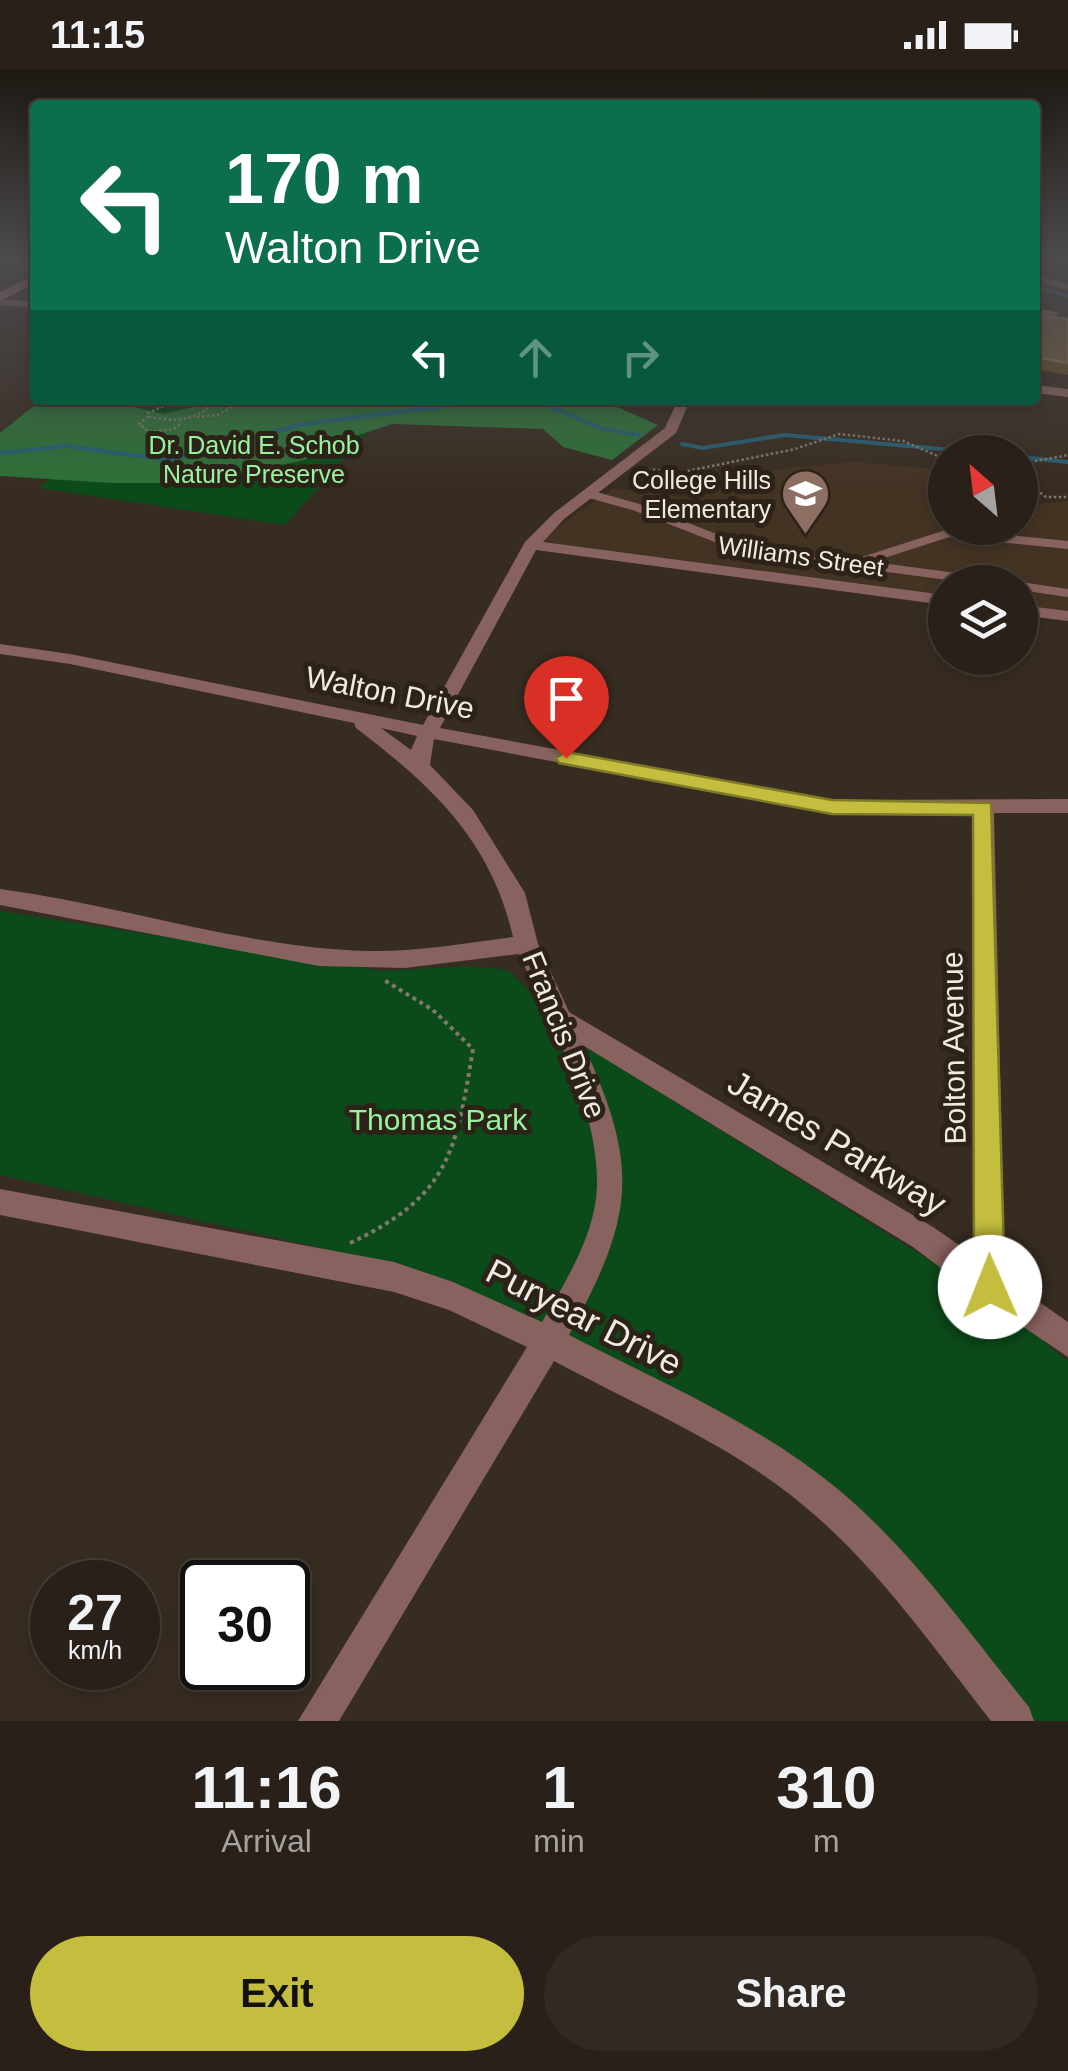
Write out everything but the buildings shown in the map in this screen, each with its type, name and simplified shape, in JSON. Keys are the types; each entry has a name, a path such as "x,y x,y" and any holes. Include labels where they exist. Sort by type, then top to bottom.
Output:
{"street":[{"path":"1040,390 1068,393"},
{"path":"420,767 421,746 428,732 531,545 559,516 671,430 682,405"},
{"name":"Williams Street","path":"531,545 928,598"},
{"path":"1038,612 1068,616"},
{"name":"Walton Drive","path":"0,649 70,659 428,732 832,807 1068,806"},
{"name":"Francis Drive","path":"317,1721 548,1342 604,1230 610,1187 598,1110 526,944 514,894 505,877 466,815 420,767 352,716"},
{"name":"Bolton Avenue","path":"984,808 990,1287"},
{"path":"0,898 46,902 294,952 364,960 526,944"},
{"name":"James Parkway","path":"560,1019 923,1237 1068,1340"},
{"name":"Puryear Drive","path":"0,1202 395,1278 474,1304 718,1430 828,1503 872,1548 1015,1721"}],"lane":[{"path":"590,494 744,548 928,573"},
{"path":"856,564 949,533 1068,545"},
{"path":"1038,588 1068,592"}],"path":[{"path":"161,405 139,424 149,432 174,429 185,419"},
{"path":"194,417 212,405"},
{"path":"149,416 164,420 218,415 233,405"},
{"path":"644,468 678,473 795,449 838,434 903,441 928,451"},
{"path":"1038,461 1068,456"},
{"path":"1038,491 1046,497 1068,497"},
{"path":"346,1245 378,1232 443,1174 456,1141 473,1049 465,1038 402,990 378,978"}],"shaded area":[{"name":"College Hills Elementary","path":"856,462 928,468 928,545 1038,545 1038,504 1068,501 1068,616 1038,612 1038,565 928,565 928,598 531,545 614,488 690,498 784,468"}],"green space":[{"path":"35,405 127,405 163,414 202,405 612,405 658,425 612,460 563,447 543,429 393,424 339,441 304,460 198,483 112,483 0,476 0,433"},
{"name":"Dr. David E. Schob Nature Preserve","path":"144,405 393,405 285,525 39,488"},
{"name":"Thomas Park","path":"0,911 382,971 468,966 508,970 591,1050 992,1299 1068,1361 1068,1721 1033,1721 851,1506 767,1439 417,1270 0,1175"}],"waterway":[{"path":"0,453 67,446 169,460 303,424 455,405"},
{"path":"546,405 603,429 639,435"},
{"path":"682,444 703,448 785,435 928,448"},
{"path":"1038,459 1068,462"}],"place":[{"name":"College Hills Elementary","path":"806,536"}],"route":[{"path":"566,758 832,807 984,808 990,1287"}]}
